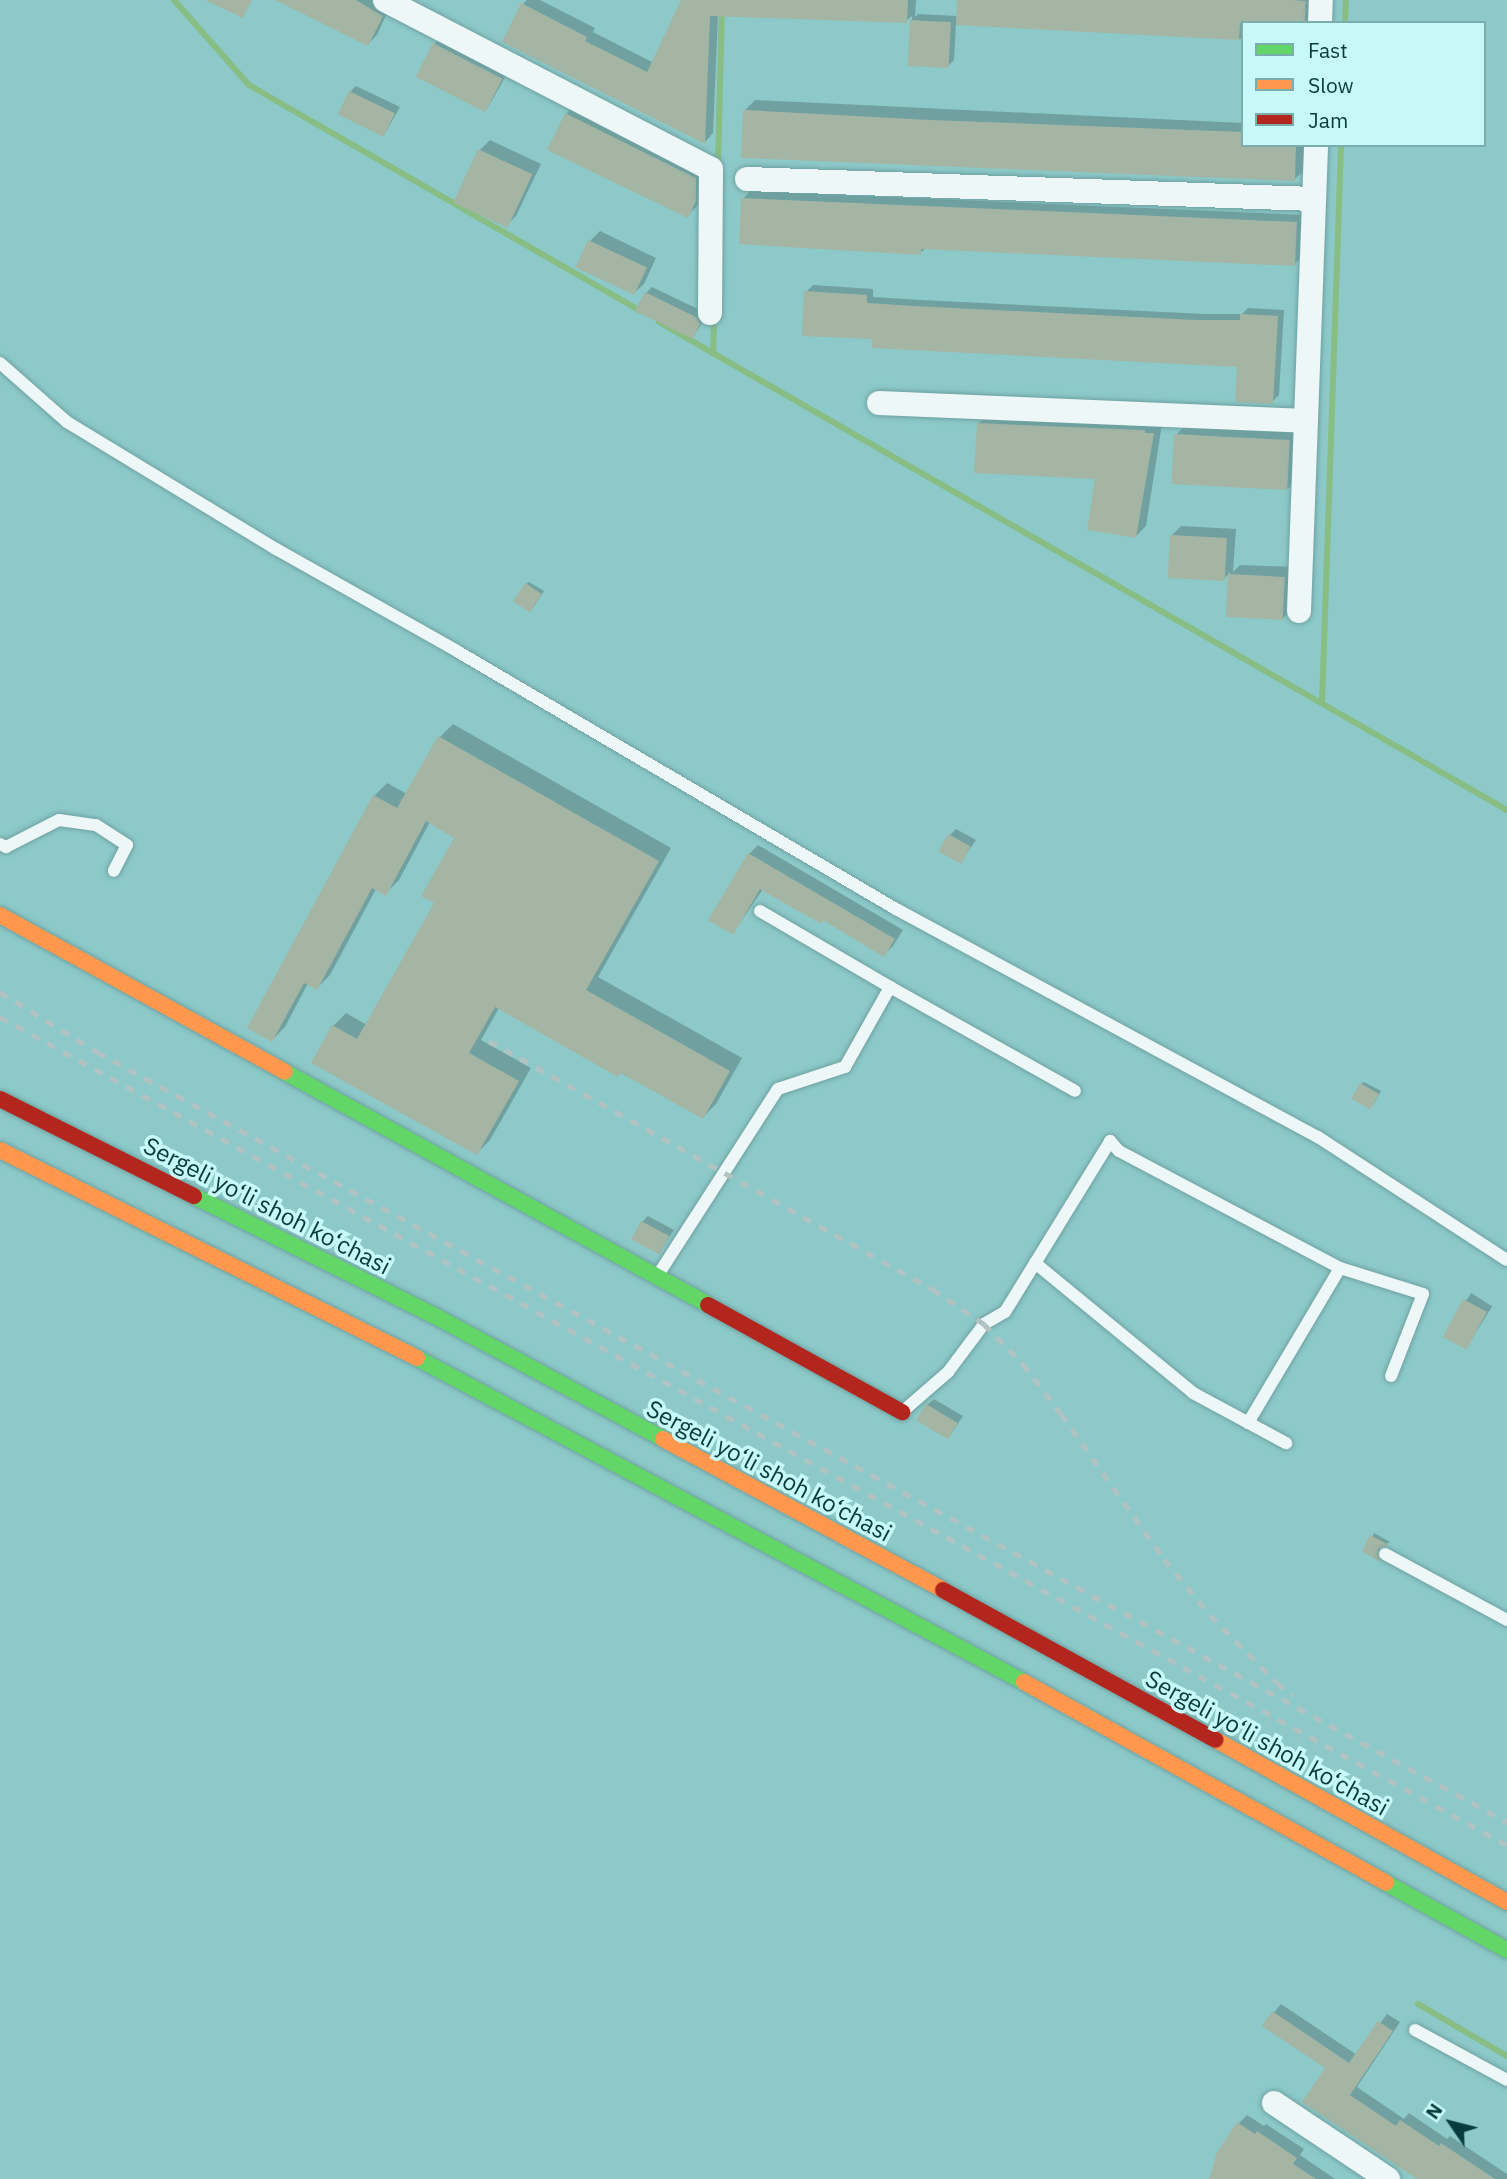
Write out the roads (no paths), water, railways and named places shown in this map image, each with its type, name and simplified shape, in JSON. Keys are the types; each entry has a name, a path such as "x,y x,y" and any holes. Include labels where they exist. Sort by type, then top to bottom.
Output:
{"main road":[{"path":"0,915 658,1275 902,1412"},
{"name":"Sergeli yo‘li shoh ko‘chasi","path":"0,1099 436,1316 1047,1646 1507,1902"},
{"path":"0,1150 409,1354 1020,1680 1507,1950"}],"street":[{"path":"386,0 711,169 710,313"},
{"path":"1320,21 1321,0"},
{"path":"1299,611 1316,147"},
{"path":"747,179 1314,199"},
{"path":"879,403 1306,421"},
{"path":"1274,2103 1388,2179"}],"lane":[{"path":"0,363 67,422 276,550 455,650 896,909 1318,1137 1507,1260"},
{"path":"0,844 6,847 59,820 96,825 127,845 114,871"},
{"path":"760,911 1075,1091"},
{"path":"658,1275 778,1089 845,1067 890,987"},
{"path":"902,1412 948,1372 984,1324 1004,1312 1110,1141 1119,1151 1340,1268 1423,1294 1391,1376"},
{"path":"1035,1263 1193,1393 1286,1443"},
{"path":"1248,1423 1340,1268"},
{"path":"1385,1555 1507,1620"},
{"path":"1415,2030 1507,2080"}],"waterway":[{"path":"174,0 249,85 641,311"},
{"path":"718,166 722,0"},
{"path":"1345,21 1346,0"},
{"path":"1322,703 1341,147"},
{"path":"713,353 714,317"},
{"path":"659,322 1507,810"},
{"path":"1418,2004 1507,2056"}],"railway":[{"path":"0,992 97,1052 1507,1822"},
{"path":"0,1017 1507,1845"},
{"path":"489,1041 932,1289 984,1324 1023,1364 1164,1559 1210,1615 1277,1683 1293,1695"}]}
